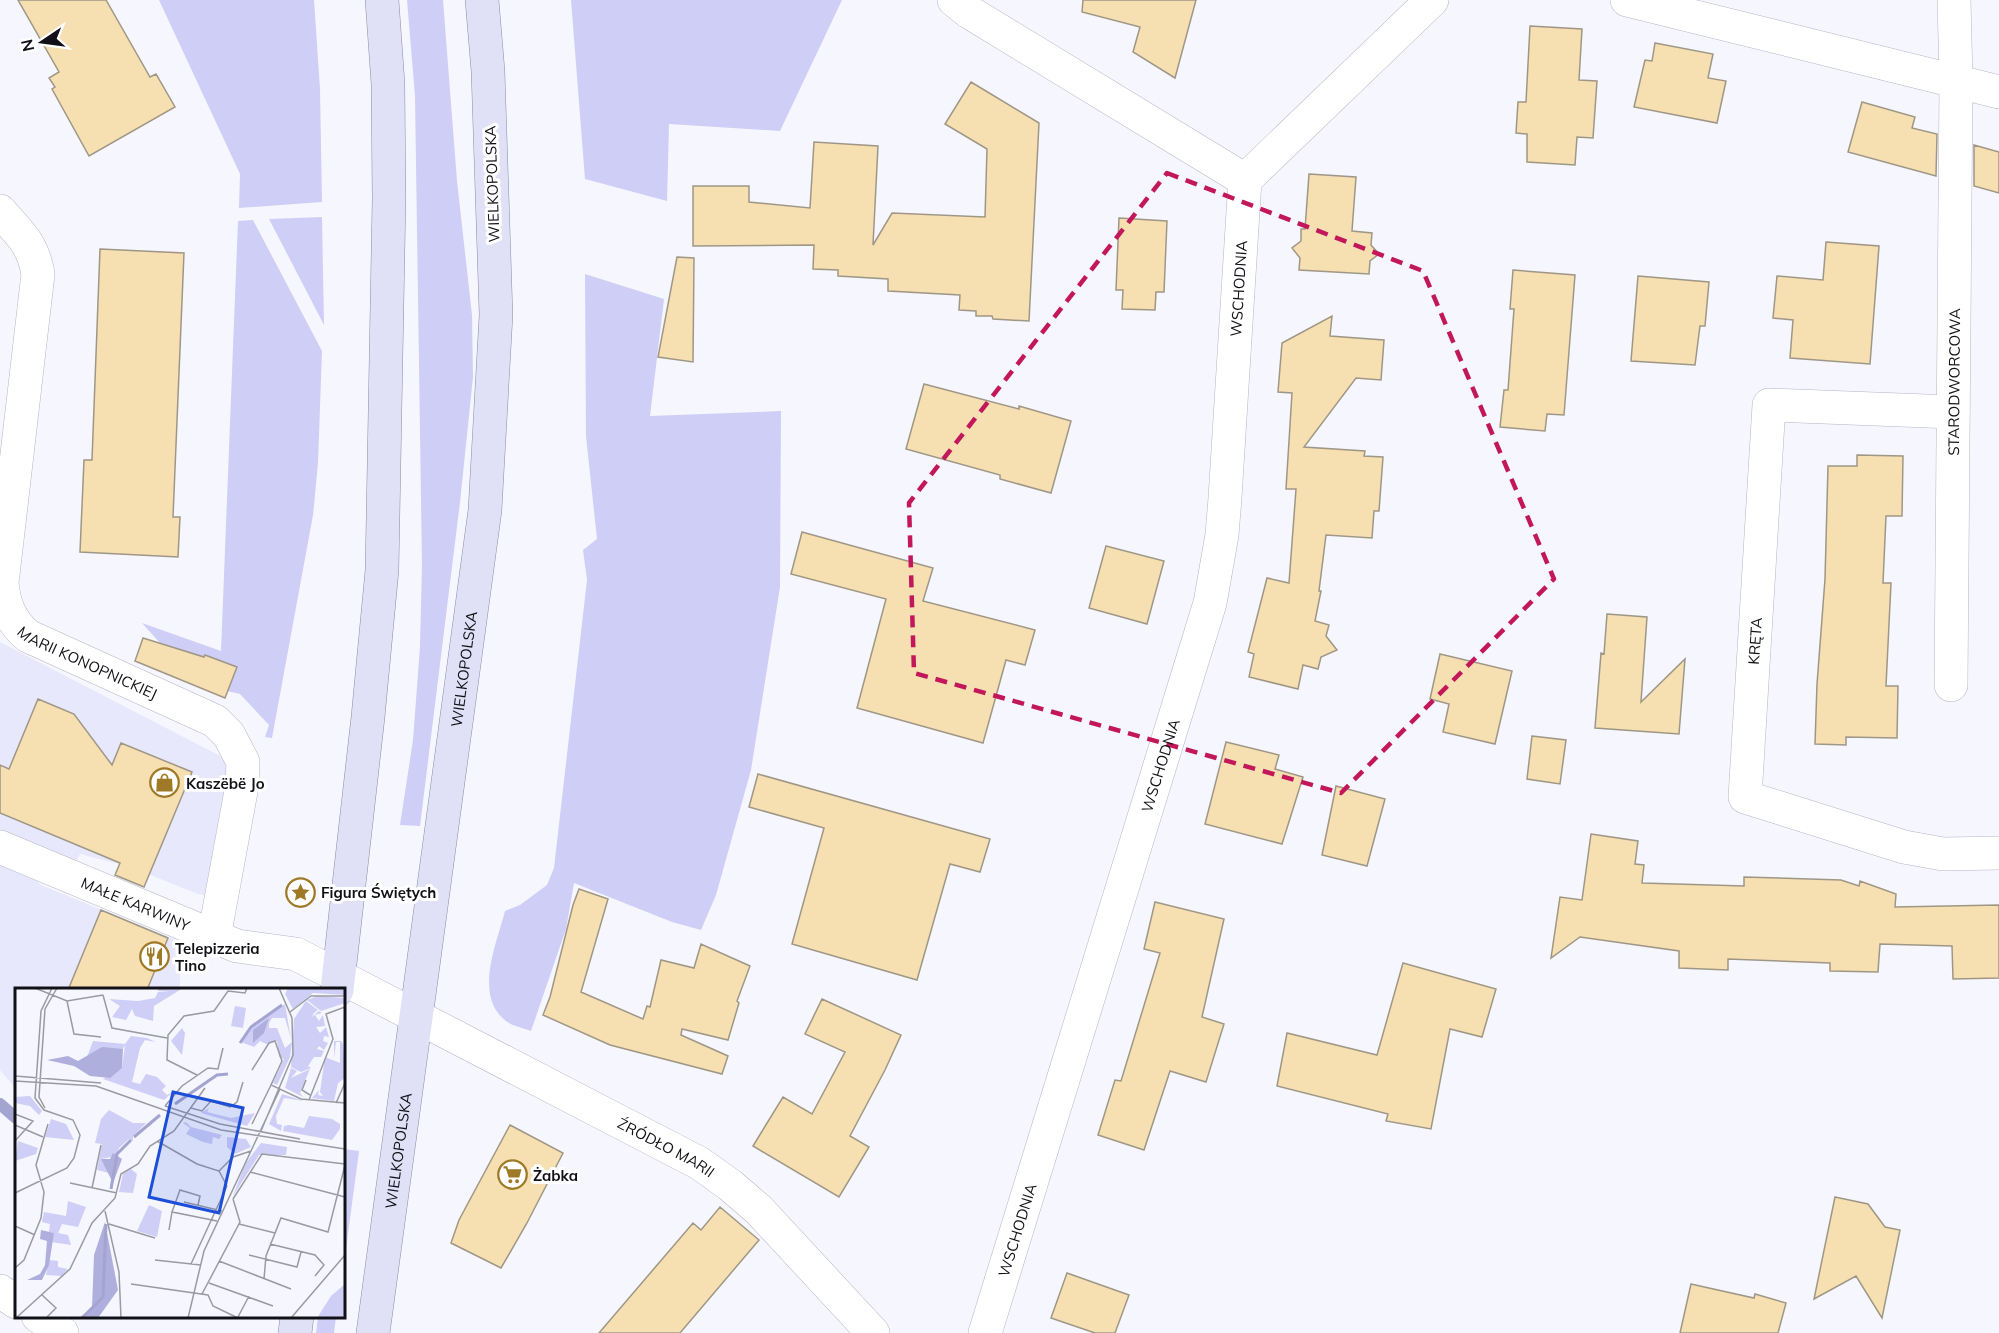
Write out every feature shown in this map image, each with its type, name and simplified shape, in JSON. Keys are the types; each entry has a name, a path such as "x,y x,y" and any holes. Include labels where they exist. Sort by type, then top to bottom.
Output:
{"main road":[{"path":"338,983 369,717 382,570 389,200 388,84 382,0"},
{"name":"WIELKOPOLSKA","path":"373,1333 486,510 496,315 488,83 482,0"},
{"path":"295,1333 297,1318"}],"street":[{"path":"954,0 969,12 1245,180 1432,0"},
{"path":"1626,0 1999,92"},
{"name":"STARODWORCOWA","path":"1951,685 1956,80 1954,0"},
{"name":"WSCHODNIA","path":"985,1333 1210,603 1224,508 1245,180"},
{"name":"MARII KONOPNICKIEJ","path":"0,210 29,244 35,256 38,274 2,583 4,601 17,627 28,636 215,721 228,735 243,762 242,786 214,937"},
{"name":"KRĘTA","path":"1953,412 1769,405 1745,797 1904,847 1943,854 1999,853"},
{"name":"MAŁE KARWINY","path":"0,847 237,946 296,954 338,983"},
{"name":"ŹRÓDŁO MARII","path":"338,983 417,1016 699,1163 759,1210 873,1333"},
{"path":"0,1291 15,1301"},
{"path":"40,1318 62,1333"}],"highlighted area":[{"path":"1167,173 1423,271 1554,579 1341,793 914,673 909,503"}],"shaded area":[{"path":"159,0 314,0 320,89 322,202 239,208 240,174"},
{"path":"407,0 443,0 457,181 472,315 473,377 420,826 400,825 413,740 420,647 422,565 415,96"},
{"path":"571,0 842,0 780,131 669,124 667,201 585,179"},
{"path":"322,217 324,325 269,219"},
{"path":"253,220 322,351 318,463 313,515 272,738 265,737 269,725 240,694 227,691 236,667 205,655 193,685 188,652 160,643 142,623 221,651 238,221"},
{"path":"585,274 664,299 650,416 781,411 780,587 751,770 716,895 701,930 672,922 574,883 566,929 531,1031 509,1023 496,1010 491,998 490,969 505,911 520,905 547,885 554,868 587,580 583,550 597,539 586,436"},
{"path":"0,642 228,760 231,782 209,896 198,894 130,867 80,854 76,862 0,832"},
{"path":"0,860 28,871 41,885 180,942 180,988 15,988 15,1088 0,1070"},
{"path":"345,1149 359,1151 345,1256"},
{"path":"318,1318 336,1318 334,1333 316,1333"}],"building":[{"path":"18,0 106,0 150,77 156,74 175,107 89,156 52,89 55,87 49,78 59,72"},
{"path":"1083,0 1196,0 1175,78 1133,52 1140,27 1082,12"},
{"path":"1530,26 1582,29 1579,80 1597,81 1593,138 1577,137 1575,165 1527,162 1527,134 1516,133 1518,102 1526,102"},
{"path":"1655,43 1713,54 1708,78 1726,81 1717,123 1634,107 1645,60 1652,61"},
{"path":"971,82 1039,123 1029,321 993,319 992,316 976,316 976,311 959,310 960,295 888,291 888,279 838,276 838,270 813,269 814,245 693,246 693,186 749,186 749,202 810,208 814,142 878,146 873,245 892,213 985,217 987,149 945,124"},
{"path":"1862,102 1915,117 1912,128 1937,134 1936,176 1848,152"},
{"path":"1974,145 1999,152 1999,193 1974,186"},
{"path":"1309,174 1356,177 1352,231 1372,233 1371,245 1379,254 1370,261 1369,274 1299,270 1300,258 1292,248 1301,241 1301,229 1305,229"},
{"path":"1119,218 1167,221 1164,292 1156,292 1155,310 1122,309 1123,290 1116,290"},
{"path":"1826,242 1879,246 1870,364 1790,358 1793,320 1773,318 1777,276 1823,280"},
{"path":"100,249 184,253 173,517 180,517 178,557 80,552 84,460 92,460"},
{"path":"677,257 694,258 693,362 658,357"},
{"path":"1513,270 1575,275 1564,415 1547,414 1545,431 1500,427 1504,390 1508,390 1514,309 1510,309"},
{"path":"1638,276 1709,282 1705,326 1700,326 1695,365 1631,361"},
{"path":"1332,316 1330,336 1384,340 1381,380 1356,378 1304,447 1365,451 1364,456 1383,457 1379,511 1374,511 1372,538 1326,535 1319,591 1321,591 1315,621 1329,625 1326,636 1337,650 1321,657 1318,669 1303,665 1298,689 1249,677 1254,654 1248,652 1267,578 1289,583 1296,489 1286,489 1292,393 1278,392 1282,343"},
{"path":"924,384 1019,409 1019,406 1071,421 1051,493 1000,479 1000,475 906,449"},
{"path":"1857,455 1903,456 1902,516 1886,516 1883,583 1891,583 1886,686 1898,686 1897,738 1846,737 1846,745 1815,744 1825,579 1828,466 1857,466"},
{"path":"802,532 933,568 923,601 1035,630 1025,665 1006,660 983,743 857,708 886,599 791,574"},
{"path":"1106,546 1164,561 1147,624 1089,608"},
{"path":"1607,614 1647,617 1641,702 1685,659 1679,734 1595,728 1601,653 1604,654"},
{"path":"143,638 204,657 205,655 237,667 225,698 135,661"},
{"path":"1440,654 1512,671 1495,744 1443,732 1449,704 1430,699"},
{"path":"38,699 74,714 112,765 121,743 192,772 144,887 115,875 120,863 0,813 0,765 9,769"},
{"path":"1532,736 1566,740 1560,784 1527,779"},
{"path":"1226,742 1279,755 1275,769 1303,777 1282,844 1205,824"},
{"path":"758,774 990,839 980,872 950,864 917,980 792,944 824,828 749,807"},
{"path":"1336,786 1385,799 1367,866 1322,855"},
{"path":"1591,834 1638,841 1635,864 1644,865 1642,883 1744,886 1744,877 1841,880 1859,886 1860,881 1896,894 1895,907 1999,905 1999,978 1953,979 1952,946 1880,944 1878,972 1830,971 1830,963 1728,959 1728,970 1679,968 1679,951 1580,937 1551,958 1560,897 1582,900"},
{"path":"579,889 608,899 581,992 643,1019 647,1006 650,1007 661,960 694,968 701,944 750,966 737,1001 739,1003 728,1040 682,1029 681,1035 728,1056 722,1074 610,1045 543,1015"},
{"path":"1155,902 1224,919 1202,1017 1224,1024 1206,1082 1170,1071 1144,1150 1098,1135 1115,1080 1121,1081 1160,953 1144,949"},
{"path":"101,910 168,938 148,988 69,988"},
{"path":"1403,963 1496,989 1482,1037 1450,1029 1431,1129 1386,1121 1388,1114 1277,1086 1287,1033 1377,1055"},
{"path":"822,999 901,1035 850,1136 869,1147 839,1197 753,1146 783,1097 812,1114 845,1052 805,1034"},
{"path":"510,1125 563,1153 501,1268 451,1243 459,1220"},
{"path":"1835,1197 1868,1204 1885,1227 1900,1230 1882,1318 1856,1276 1814,1299"},
{"path":"720,1207 759,1240 680,1333 599,1333 693,1223 701,1230"},
{"path":"1067,1273 1129,1295 1115,1333 1095,1333 1051,1318"},
{"path":"1691,1284 1754,1298 1755,1294 1786,1303 1778,1333 1680,1333"}],"waterway":[{"name":"ŹRÓDŁO MARII","path":"0,1104 15,1117"}],"place":[{"name":"Kaszëbë Jo","path":"165,783"},
{"name":"Figura Świętych","path":"300,892"},
{"name":"Telepizzeria Tino","path":"154,957"},
{"name":"Żabka","path":"512,1175"}]}
